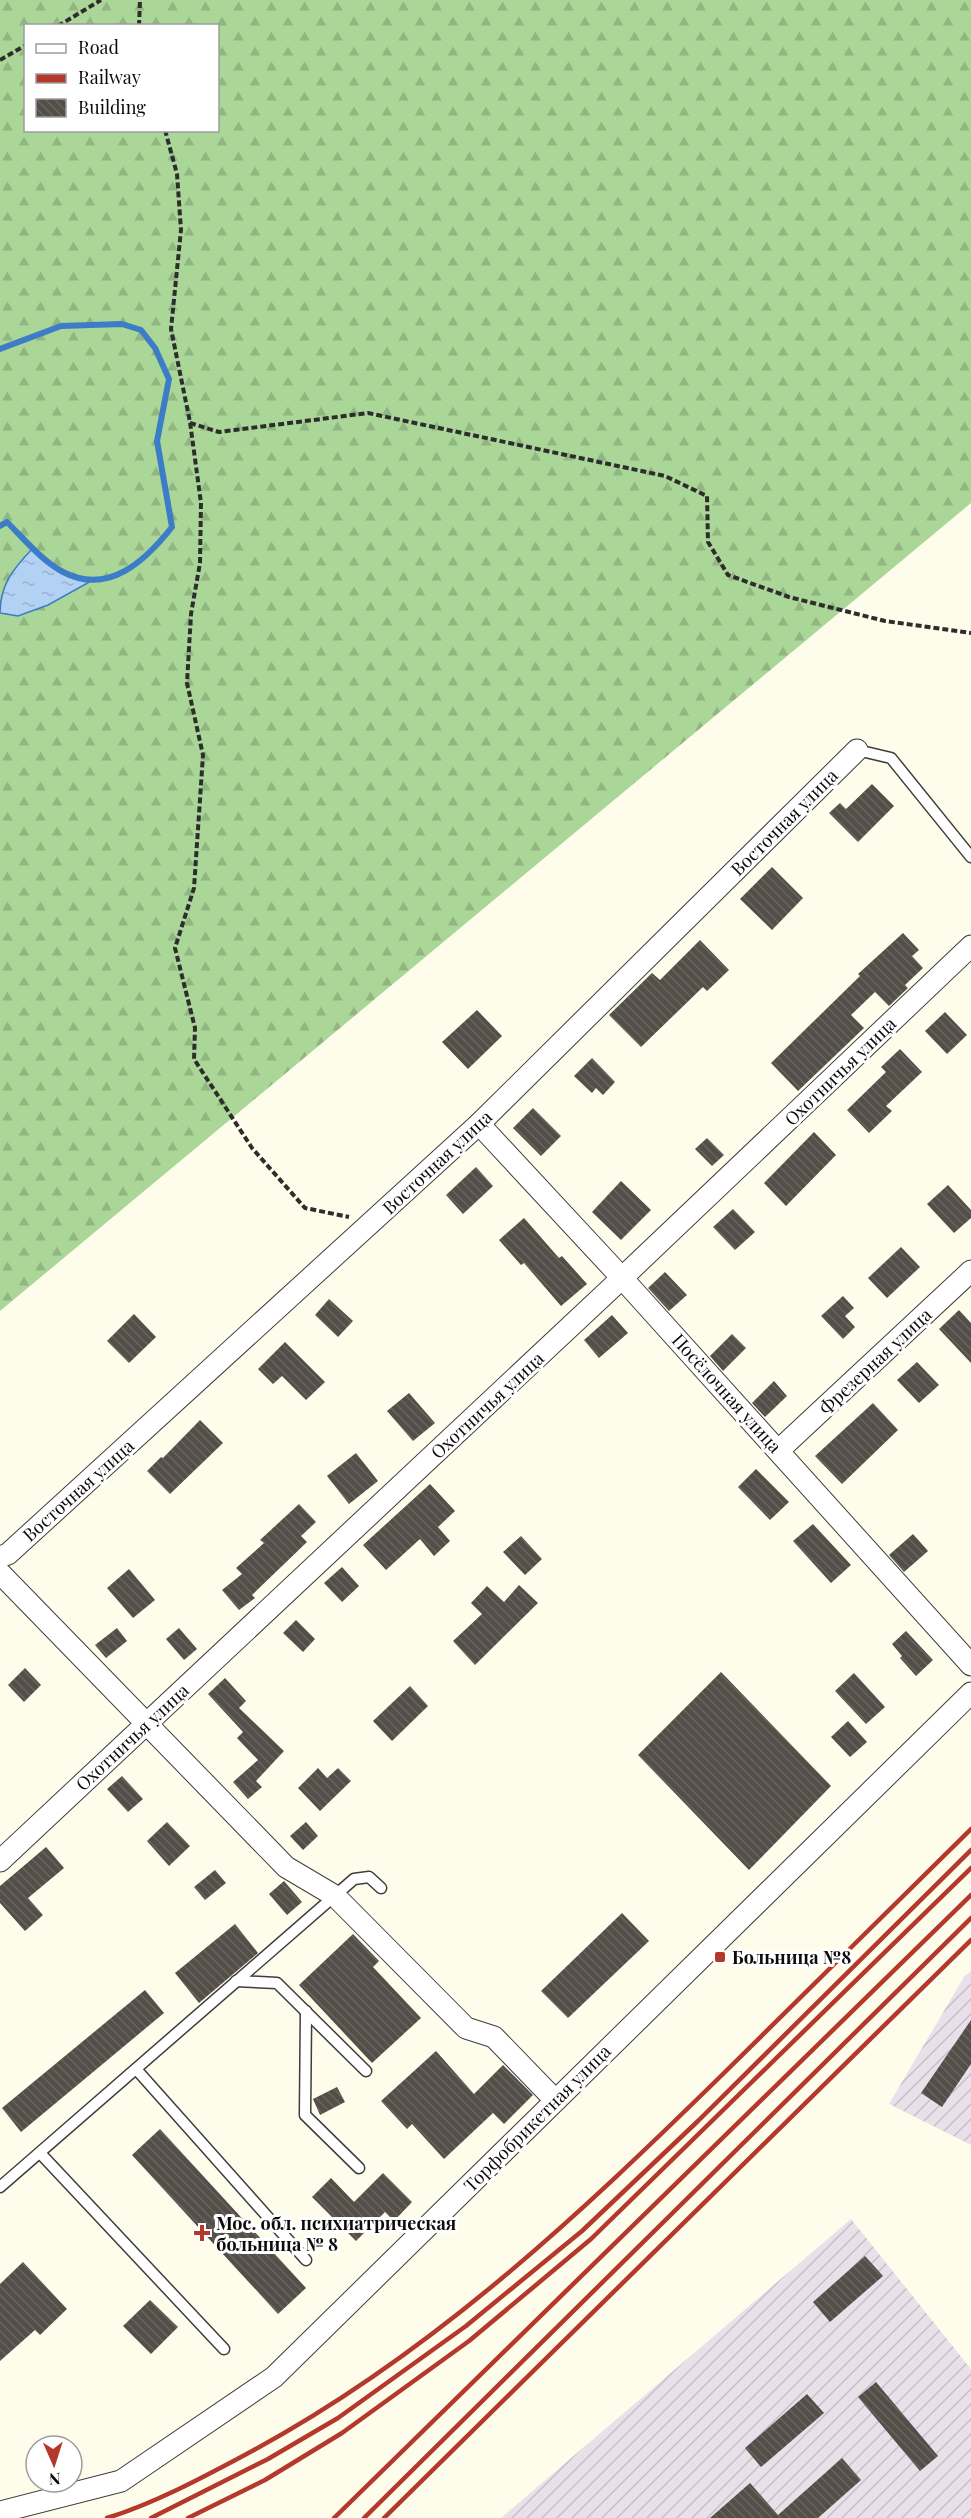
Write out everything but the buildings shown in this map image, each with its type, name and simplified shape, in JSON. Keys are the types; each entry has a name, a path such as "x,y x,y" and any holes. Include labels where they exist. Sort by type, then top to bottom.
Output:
{"street":[{"name":"Восточная улица","path":"0,1557 8,1554 479,1124 857,750"},
{"name":"Охотничья улица","path":"0,1861 622,1278 971,946"},
{"name":"Посёлочная улица","path":"479,1124 779,1450 971,1665"},
{"name":"Фрезерная улица","path":"779,1450 971,1271"},
{"path":"0,1573 286,1868 335,1896 466,2028 494,2037 555,2100"},
{"name":"Торфобрикетная улица","path":"0,2512 121,2481 274,2377 971,1693"}],"lane":[{"path":"857,750 891,758 971,857"},
{"path":"0,2187 354,1879 369,1876 381,1888"},
{"path":"236,1982 277,1983 366,2071"},
{"path":"306,2012 305,2115 359,2168"},
{"path":"136,2069 306,2260"},
{"path":"40,2153 224,2349"}],"path":[{"path":"61,24 101,0"},
{"path":"139,24 140,0"},
{"path":"0,60 24,46"},
{"path":"166,132 177,174 181,230 171,329 190,422 201,502 200,563 191,614 187,683 203,754 194,888 175,948 195,1028 194,1059 252,1148 305,1208 373,1222"},
{"path":"190,422 219,432 368,412 665,476 707,496 708,542 728,575 789,597 885,621 971,633"}],"shaded area":[{"path":"971,1971 971,2145 889,2104 964,1977"},
{"path":"851,2219 971,2369 971,2518 501,2518"}],"green space":[{"path":"0,0 971,0 971,503 0,1311"}],"water":[{"path":"33,548 63,572 93,580 48,605 18,616 0,613 2,593 9,577"}],"waterway":[{"path":"0,349 61,326 122,324 141,330 155,348 169,379 157,441 172,527 138,562 125,571 96,580 80,578 63,572 41,556 7,522 0,526"}],"railway":[{"path":"107,2518 164,2496 254,2450 383,2370 444,2325 502,2278 615,2178 971,1829"},
{"path":"151,2518 268,2459 338,2418 466,2326 582,2231 698,2121 971,1850"},
{"path":"188,2518 265,2480 342,2433 469,2341 591,2239 971,1868"},
{"path":"334,2518 971,1895"},
{"path":"364,2518 971,1918"},
{"path":"384,2518 971,1940"}],"place":[{"name":"Больница №8","path":"720,1957"},
{"name":"Мос. обл. психиатрическая больница № 8","path":"202,2233"}]}
